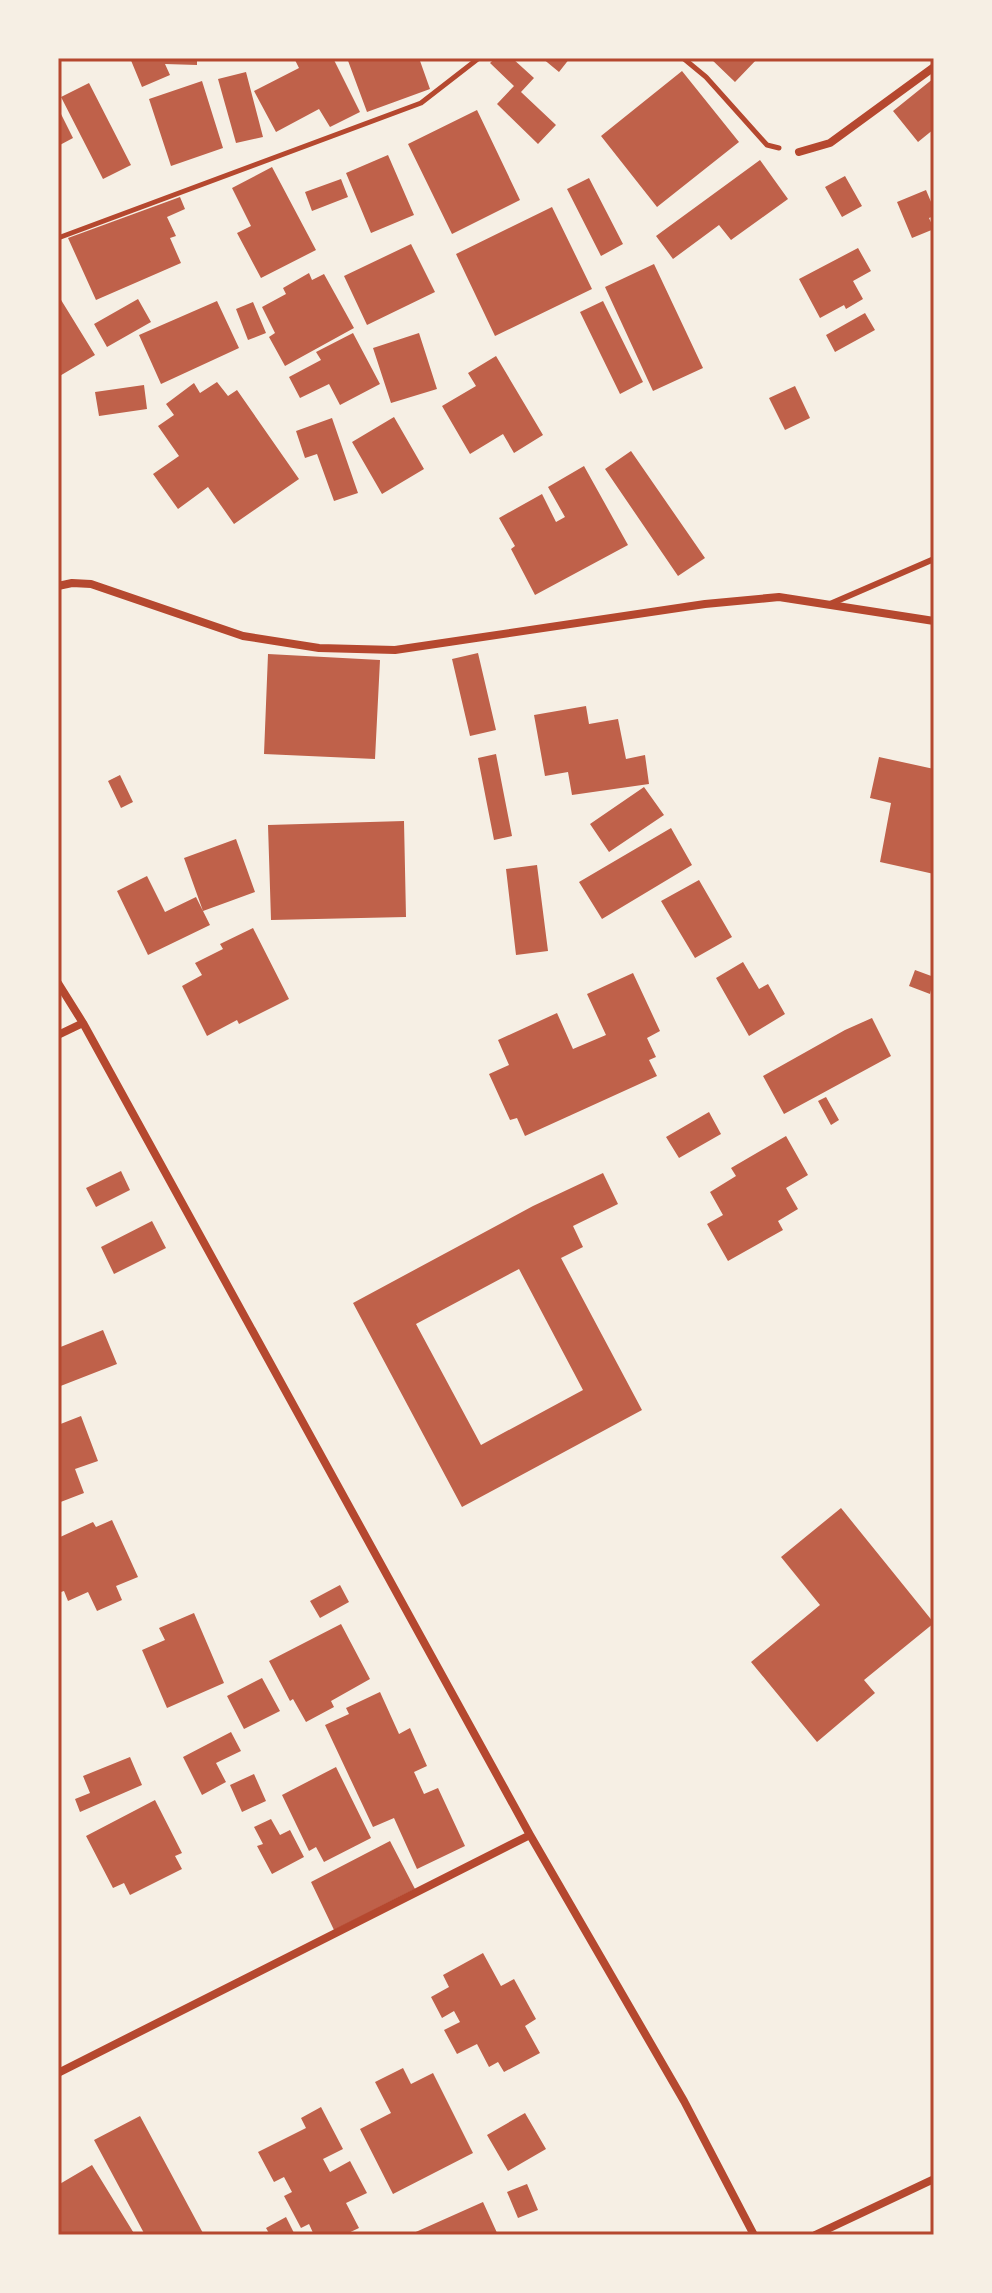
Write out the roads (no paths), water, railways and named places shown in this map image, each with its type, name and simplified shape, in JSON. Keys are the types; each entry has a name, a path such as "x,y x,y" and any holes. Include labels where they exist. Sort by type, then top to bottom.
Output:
{"street":[{"path":"799,152 830,143 934,67"},
{"path":"58,586 91,584 243,636 319,648 395,650 705,604 779,597 934,621"},
{"path":"58,983 83,1023 530,1835 684,2101 754,2235"},
{"path":"58,1035 83,1023"},
{"path":"58,2073 530,1835"},
{"path":"815,2235 934,2179"}],"lane":[{"path":"830,604 934,559"}]}
